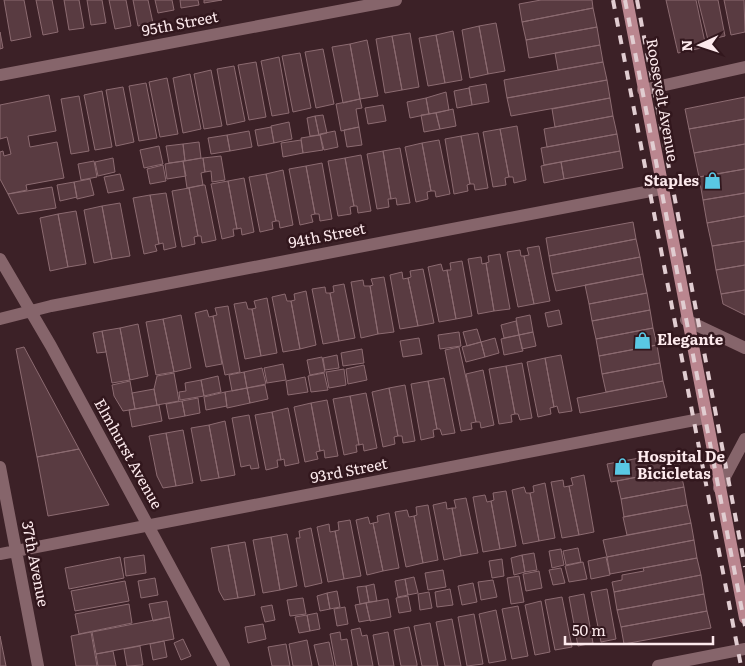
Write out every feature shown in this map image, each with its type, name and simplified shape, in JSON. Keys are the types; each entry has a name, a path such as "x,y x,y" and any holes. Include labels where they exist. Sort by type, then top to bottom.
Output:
{"main road":[{"name":"Roosevelt Avenue","path":"626,0 686,320 745,618"}],"street":[{"name":"95th Street","path":"0,75 396,0"},
{"path":"643,90 745,67"},
{"name":"94th Street","path":"0,319 30,311 661,189"},
{"name":"Elmhurst Avenue","path":"0,259 149,526 224,666"},
{"path":"686,320 745,348"},
{"name":"93rd Street","path":"0,554 705,418"},
{"path":"719,488 745,439"},
{"name":"37th Avenue","path":"0,467 38,666"},
{"path":"658,666 745,649"}],"building":[{"path":"4,0 24,0 31,37 11,41"},
{"path":"36,0 52,0 58,32 43,35"},
{"path":"64,0 79,0 84,28 69,30"},
{"path":"87,0 102,0 106,23 91,25"},
{"path":"109,0 126,0 131,26 115,29"},
{"path":"133,0 148,0 153,23 138,26"},
{"path":"155,0 172,0 174,10 158,13"},
{"path":"180,0 198,0 199,5 181,8"},
{"path":"204,0 222,0 204,3"},
{"path":"541,0 592,0 593,8 522,22 519,4"},
{"path":"666,0 696,0 706,47 678,53"},
{"path":"698,0 718,0 725,36 708,40"},
{"path":"724,0 744,0 745,32 731,35"},
{"path":"593,8 597,27 526,40 522,22"},
{"path":"496,23 505,71 488,74 479,26"},
{"path":"479,26 488,74 470,78 462,30"},
{"path":"597,27 600,45 529,58 526,40"},
{"path":"453,31 462,80 445,83 436,35"},
{"path":"0,32 3,48 0,49"},
{"path":"410,33 419,87 402,90 392,36"},
{"path":"436,35 445,83 428,86 419,38"},
{"path":"392,36 402,90 385,93 376,39"},
{"path":"367,40 378,96 360,99 350,44"},
{"path":"350,44 360,99 343,103 332,47"},
{"path":"600,45 603,62 558,70 555,53"},
{"path":"323,49 334,104 316,108 305,52"},
{"path":"300,53 311,108 293,112 282,56"},
{"path":"279,57 289,113 272,116 261,61"},
{"path":"256,62 266,117 249,120 238,65"},
{"path":"603,62 607,80 507,98 504,80"},
{"path":"234,66 245,121 227,125 217,69"},
{"path":"211,70 222,126 204,129 194,74"},
{"path":"190,74 201,129 183,133 173,78"},
{"path":"167,78 178,134 160,137 149,82"},
{"path":"607,80 610,98 511,116 507,98"},
{"path":"146,83 157,138 139,141 129,86"},
{"path":"486,84 489,102 472,105 469,87"},
{"path":"123,87 134,142 116,146 106,90"},
{"path":"469,88 472,105 457,108 454,91"},
{"path":"102,91 112,147 95,150 84,95"},
{"path":"446,92 449,110 429,114 426,98"},
{"path":"49,95 56,131 28,136 30,147 57,142 64,178 26,185 27,190 8,194 0,179 0,152 3,151 4,156 11,154 7,137 0,139 0,105"},
{"path":"79,96 89,151 71,154 61,99"},
{"path":"745,97 745,119 689,129 685,109"},
{"path":"426,98 429,114 410,118 407,102"},
{"path":"610,98 613,116 555,127 552,109"},
{"path":"360,99 362,108 356,109 359,127 341,131 336,104"},
{"path":"383,105 386,121 368,124 365,108"},
{"path":"453,109 456,126 440,129 436,113"},
{"path":"436,113 440,129 424,132 421,115"},
{"path":"323,115 327,133 319,135 315,116"},
{"path":"315,116 319,135 310,136 307,118"},
{"path":"613,116 617,134 547,147 544,129"},
{"path":"745,119 745,144 694,153 689,129"},
{"path":"289,122 292,139 274,143 271,126"},
{"path":"517,126 526,180 514,183 513,177 509,177 500,129"},
{"path":"271,127 274,143 258,146 255,130"},
{"path":"359,127 362,145 347,147 344,130"},
{"path":"500,129 509,177 505,178 506,185 493,187 483,132"},
{"path":"249,131 252,147 230,151 227,135"},
{"path":"335,131 338,147 324,150 320,134"},
{"path":"478,133 488,188 475,190 474,184 470,184 461,136"},
{"path":"617,134 620,151 544,165 541,148"},
{"path":"227,135 230,151 211,154 208,138"},
{"path":"320,135 323,150 303,153 301,138"},
{"path":"461,136 470,184 467,185 468,191 454,194 445,139"},
{"path":"301,140 303,153 283,157 281,143"},
{"path":"439,140 450,194 436,197 435,191 431,191 422,143"},
{"path":"199,142 201,158 185,161 183,144"},
{"path":"422,143 431,191 427,192 428,199 416,202 405,147"},
{"path":"183,144 185,161 169,163 166,146"},
{"path":"745,144 745,169 699,177 694,153"},
{"path":"159,146 163,164 144,168 140,150"},
{"path":"400,148 410,203 397,205 396,198 391,199 383,151"},
{"path":"383,151 391,199 388,199 389,207 377,209 367,154"},
{"path":"620,151 623,168 564,179 561,162"},
{"path":"361,155 371,211 358,213 357,206 354,206 345,158"},
{"path":"221,156 225,180 212,182 211,171 205,172 203,158"},
{"path":"113,158 115,172 98,176 95,162"},
{"path":"203,158 205,172 201,173 203,185 187,188 183,161"},
{"path":"345,158 354,206 350,207 351,214 338,216 328,161"},
{"path":"94,161 97,177 81,180 78,164"},
{"path":"183,161 186,176 167,179 165,164"},
{"path":"561,162 564,179 544,183 541,166"},
{"path":"322,163 332,219 320,221 319,214 315,214 306,166"},
{"path":"163,165 166,181 150,184 147,169"},
{"path":"306,166 315,214 311,215 313,222 300,225 289,169"},
{"path":"745,169 745,193 703,200 699,177"},
{"path":"283,170 293,225 280,228 279,221 276,221 266,174"},
{"path":"120,174 124,190 108,193 104,177"},
{"path":"266,174 276,221 272,222 273,229 260,232 249,177"},
{"path":"244,178 254,232 242,235 241,228 237,229 228,181"},
{"path":"90,179 94,195 77,199 74,182"},
{"path":"228,181 237,229 233,229 234,236 222,239 211,184"},
{"path":"74,182 77,197 60,201 57,185"},
{"path":"205,185 216,240 202,243 201,236 198,236 189,188"},
{"path":"52,187 56,208 18,214 8,194"},
{"path":"189,188 198,236 194,237 195,244 182,247 172,191"},
{"path":"166,193 176,247 164,250 163,243 159,244 150,195"},
{"path":"745,193 745,216 707,223 703,200"},
{"path":"150,195 159,244 155,245 157,251 144,254 133,198"},
{"path":"120,203 130,256 112,259 102,206"},
{"path":"102,206 112,259 94,263 84,210"},
{"path":"76,211 86,264 68,267 58,214"},
{"path":"58,214 68,267 50,271 40,218"},
{"path":"745,216 745,241 712,246 707,223"},
{"path":"633,222 636,239 549,256 546,238"},
{"path":"636,239 640,257 552,274 549,256"},
{"path":"745,241 745,265 716,270 712,246"},
{"path":"539,246 550,301 534,304 524,256 529,255 527,248"},
{"path":"520,250 521,256 524,256 534,304 518,307 507,252"},
{"path":"500,254 510,309 494,311 486,263 489,262 488,256"},
{"path":"481,257 482,264 486,263 494,311 478,314 468,259"},
{"path":"640,257 643,274 556,291 552,274"},
{"path":"462,261 472,316 456,319 447,270 451,270 450,263"},
{"path":"441,264 443,271 447,270 456,319 439,322 428,267"},
{"path":"745,265 745,290 721,294 716,270"},
{"path":"423,269 434,323 418,326 408,278 411,277 410,271"},
{"path":"402,272 403,279 408,278 418,326 400,329 390,275"},
{"path":"643,274 647,293 589,304 585,285"},
{"path":"384,277 394,332 378,334 370,286 373,285 371,279"},
{"path":"363,280 364,286 370,286 378,334 361,338 351,282"},
{"path":"344,284 355,338 339,341 330,293 334,292 333,286"},
{"path":"325,287 326,293 330,293 339,341 323,344 312,289"},
{"path":"745,290 745,315 723,304 721,294"},
{"path":"306,291 316,345 300,349 291,301 295,300 294,294"},
{"path":"647,293 650,310 592,321 589,304"},
{"path":"285,294 287,301 291,301 300,349 283,352 272,297"},
{"path":"267,298 277,353 261,356 252,309 256,308 254,301"},
{"path":"246,302 248,309 252,309 261,356 245,359 234,304"},
{"path":"228,306 240,372 225,375 213,316 217,315 215,308"},
{"path":"207,310 209,317 213,316 222,364 206,367 195,313"},
{"path":"559,310 562,324 548,327 545,313"},
{"path":"650,310 653,328 596,339 592,321"},
{"path":"181,315 191,368 174,372 163,319"},
{"path":"530,315 533,332 519,335 516,318"},
{"path":"163,319 174,372 156,375 146,322"},
{"path":"516,321 519,335 504,338 501,325"},
{"path":"138,324 148,376 130,380 120,328"},
{"path":"120,328 130,380 112,383 102,331"},
{"path":"653,328 657,345 599,356 596,339"},
{"path":"477,329 481,342 467,346 463,332"},
{"path":"102,331 106,352 97,353 93,333"},
{"path":"459,332 461,346 440,349 438,335"},
{"path":"533,332 536,346 522,349 519,335"},
{"path":"519,335 523,351 504,355 501,339"},
{"path":"419,338 422,354 403,357 400,341"},
{"path":"495,338 499,353 485,357 481,342"},
{"path":"481,342 485,357 466,362 462,347"},
{"path":"657,345 660,363 602,374 599,356"},
{"path":"24,347 79,449 37,457 16,349"},
{"path":"459,347 476,422 471,423 472,429 461,431 445,350"},
{"path":"362,349 364,363 343,366 341,353"},
{"path":"337,355 339,368 325,370 323,358"},
{"path":"561,355 572,411 559,413 557,406 554,407 545,358"},
{"path":"322,357 325,372 310,375 307,360"},
{"path":"545,358 554,407 550,408 551,414 538,417 527,362"},
{"path":"522,363 532,418 520,420 518,414 515,414 506,366"},
{"path":"660,363 663,381 606,392 602,374"},
{"path":"283,364 286,380 267,383 264,368"},
{"path":"364,365 367,380 348,384 346,369"},
{"path":"506,366 515,414 511,415 512,422 499,424 489,369"},
{"path":"262,368 266,384 247,388 244,372"},
{"path":"344,369 346,385 329,388 326,372"},
{"path":"483,370 494,425 481,428 480,422 476,422 466,374"},
{"path":"244,372 247,388 232,391 229,375"},
{"path":"174,373 179,401 157,405 154,389 157,376"},
{"path":"324,373 328,390 311,392 308,376"},
{"path":"218,376 221,392 204,396 201,380"},
{"path":"305,377 308,392 288,395 286,381"},
{"path":"444,378 455,433 442,435 440,429 437,429 428,381"},
{"path":"201,380 204,396 180,400 179,392 186,391 185,383"},
{"path":"130,381 135,409 123,411 114,396 112,385"},
{"path":"428,381 437,429 433,430 434,437 421,440 411,384"},
{"path":"663,381 667,397 580,413 577,398"},
{"path":"265,385 268,399 250,403 247,388"},
{"path":"405,385 415,441 403,443 402,436 398,436 389,388"},
{"path":"247,388 250,403 227,408 225,392"},
{"path":"389,388 398,436 394,437 395,444 383,447 372,392"},
{"path":"154,389 157,405 135,409 132,393"},
{"path":"225,392 227,406 206,410 204,397"},
{"path":"366,393 377,448 364,451 363,444 359,445 350,396"},
{"path":"350,396 359,445 356,445 357,452 344,455 333,399"},
{"path":"198,398 200,413 185,416 182,401"},
{"path":"327,400 338,456 325,458 324,450 320,451 311,403"},
{"path":"182,401 185,416 169,419 166,404"},
{"path":"311,403 320,451 316,452 318,459 305,462 294,407"},
{"path":"159,405 162,421 132,427 129,410"},
{"path":"288,408 299,463 285,466 284,459 281,460 272,412"},
{"path":"272,412 281,460 277,460 278,467 266,470 255,415"},
{"path":"249,415 259,468 251,469 250,465 241,467 232,418"},
{"path":"225,421 235,475 219,478 209,425"},
{"path":"209,425 219,478 201,481 191,428"},
{"path":"183,430 193,483 176,486 166,433"},
{"path":"166,433 176,486 163,488 157,476 149,436"},
{"path":"79,449 109,505 48,516 37,457"},
{"path":"677,451 680,469 611,482 607,464"},
{"path":"680,469 684,487 621,499 617,481"},
{"path":"584,475 594,532 579,535 569,486 573,485 571,478"},
{"path":"563,480 564,487 569,486 579,535 562,538 551,482"},
{"path":"545,483 555,538 539,541 530,493 534,492 533,486"},
{"path":"524,487 526,493 530,493 539,541 523,544 512,490"},
{"path":"684,487 687,505 624,517 621,499"},
{"path":"506,491 516,546 500,549 491,501 494,500 493,493"},
{"path":"485,495 487,502 491,501 500,549 483,552 473,497"},
{"path":"466,498 478,553 461,556 452,508 456,508 454,500"},
{"path":"446,502 447,509 452,508 461,556 444,560 433,505"},
{"path":"428,505 438,560 423,563 414,516 417,515 416,507"},
{"path":"687,505 691,523 627,535 623,517"},
{"path":"407,510 409,517 414,516 423,563 406,567 395,512"},
{"path":"389,513 399,568 383,571 373,523 378,522 377,516"},
{"path":"368,517 370,524 373,523 383,571 367,575 356,520"},
{"path":"350,520 361,576 344,579 335,531 339,530 338,522"},
{"path":"691,523 694,540 607,557 603,540"},
{"path":"329,524 330,532 335,531 344,579 328,582 317,527"},
{"path":"311,528 322,583 305,587 296,538 300,538 299,531"},
{"path":"287,534 297,586 280,590 271,537"},
{"path":"271,537 280,590 263,593 253,540"},
{"path":"694,540 697,558 610,574 607,557"},
{"path":"245,542 255,595 238,598 228,545"},
{"path":"228,545 238,598 224,600 219,591 211,548"},
{"path":"578,548 581,562 566,565 563,551"},
{"path":"561,549 564,565 552,568 549,551"},
{"path":"534,553 537,570 525,572 522,555"},
{"path":"144,555 146,573 126,576 124,558"},
{"path":"522,555 525,572 514,575 511,558"},
{"path":"120,557 124,578 69,589 65,568"},
{"path":"606,557 610,575 591,579 588,561"},
{"path":"697,558 701,575 614,592 612,582 622,580 622,575 644,571 643,568"},
{"path":"502,559 504,576 492,578 489,561"},
{"path":"583,562 587,579 569,582 565,566"},
{"path":"561,568 565,583 553,585 549,570"},
{"path":"443,570 446,587 428,590 425,573"},
{"path":"539,571 542,588 526,591 523,574"},
{"path":"701,575 704,594 617,610 614,592"},
{"path":"519,576 524,602 511,604 507,578"},
{"path":"414,577 418,593 408,595 405,579"},
{"path":"155,578 158,595 141,598 138,581"},
{"path":"405,579 408,595 398,597 395,581"},
{"path":"493,580 497,597 481,600 478,582"},
{"path":"125,581 129,601 75,611 71,591"},
{"path":"473,583 477,602 462,605 458,586"},
{"path":"374,584 377,601 369,602 366,586"},
{"path":"366,586 369,602 360,604 357,587"},
{"path":"450,589 453,605 437,607 435,592"},
{"path":"607,589 616,639 601,642 591,592"},
{"path":"337,591 340,607 330,609 327,593"},
{"path":"429,592 432,608 420,610 418,594"},
{"path":"327,593 330,609 320,611 317,596"},
{"path":"584,594 593,643 578,646 569,597"},
{"path":"704,594 707,611 621,627 617,610"},
{"path":"408,596 411,611 399,613 396,598"},
{"path":"562,597 572,647 555,650 545,600"},
{"path":"303,598 306,614 290,616 287,600"},
{"path":"388,599 391,617 370,621 366,603"},
{"path":"167,601 170,617 153,621 149,604"},
{"path":"541,601 550,652 535,655 525,605"},
{"path":"366,603 370,620 359,622 355,605"},
{"path":"129,604 132,623 79,634 75,614"},
{"path":"272,605 275,620 265,622 261,607"},
{"path":"518,606 528,656 512,659 502,609"},
{"path":"345,607 348,624 337,626 334,609"},
{"path":"496,610 506,660 489,663 479,614"},
{"path":"707,611 711,628 624,644 621,627"},
{"path":"317,613 320,629 310,631 307,615"},
{"path":"474,614 483,664 467,666 458,617"},
{"path":"307,615 310,631 299,633 295,617"},
{"path":"170,617 174,639 96,654 92,632"},
{"path":"452,619 461,666 445,666 436,622"},
{"path":"430,623 438,666 422,666 414,626"},
{"path":"263,624 266,639 248,643 245,627"},
{"path":"409,627 417,666 401,666 394,630"},
{"path":"360,628 362,636 367,635 373,666 358,666 351,630"},
{"path":"91,632 97,666 76,666 71,636"},
{"path":"340,632 341,640 347,639 352,666 336,666 330,634"},
{"path":"388,632 394,666 379,666 373,635"},
{"path":"0,636 6,666 0,666"},
{"path":"183,639 191,656 181,660 174,643"},
{"path":"307,640 312,666 293,666 289,644"},
{"path":"164,641 167,657 153,660 150,644"},
{"path":"329,642 334,666 319,666 314,645"},
{"path":"286,644 290,666 272,666 268,647"},
{"path":"140,646 143,665 127,666 124,649"},
{"path":"113,651 116,666 98,666 96,654"}],"railway":[{"path":"613,0 741,666"},
{"path":"625,0 745,626"},
{"path":"637,0 745,567"}],"place":[{"name":"Staples","path":"713,181"},
{"name":"Elegante","path":"643,340"},
{"name":"Hospital De Bicicletas","path":"623,466"}]}
